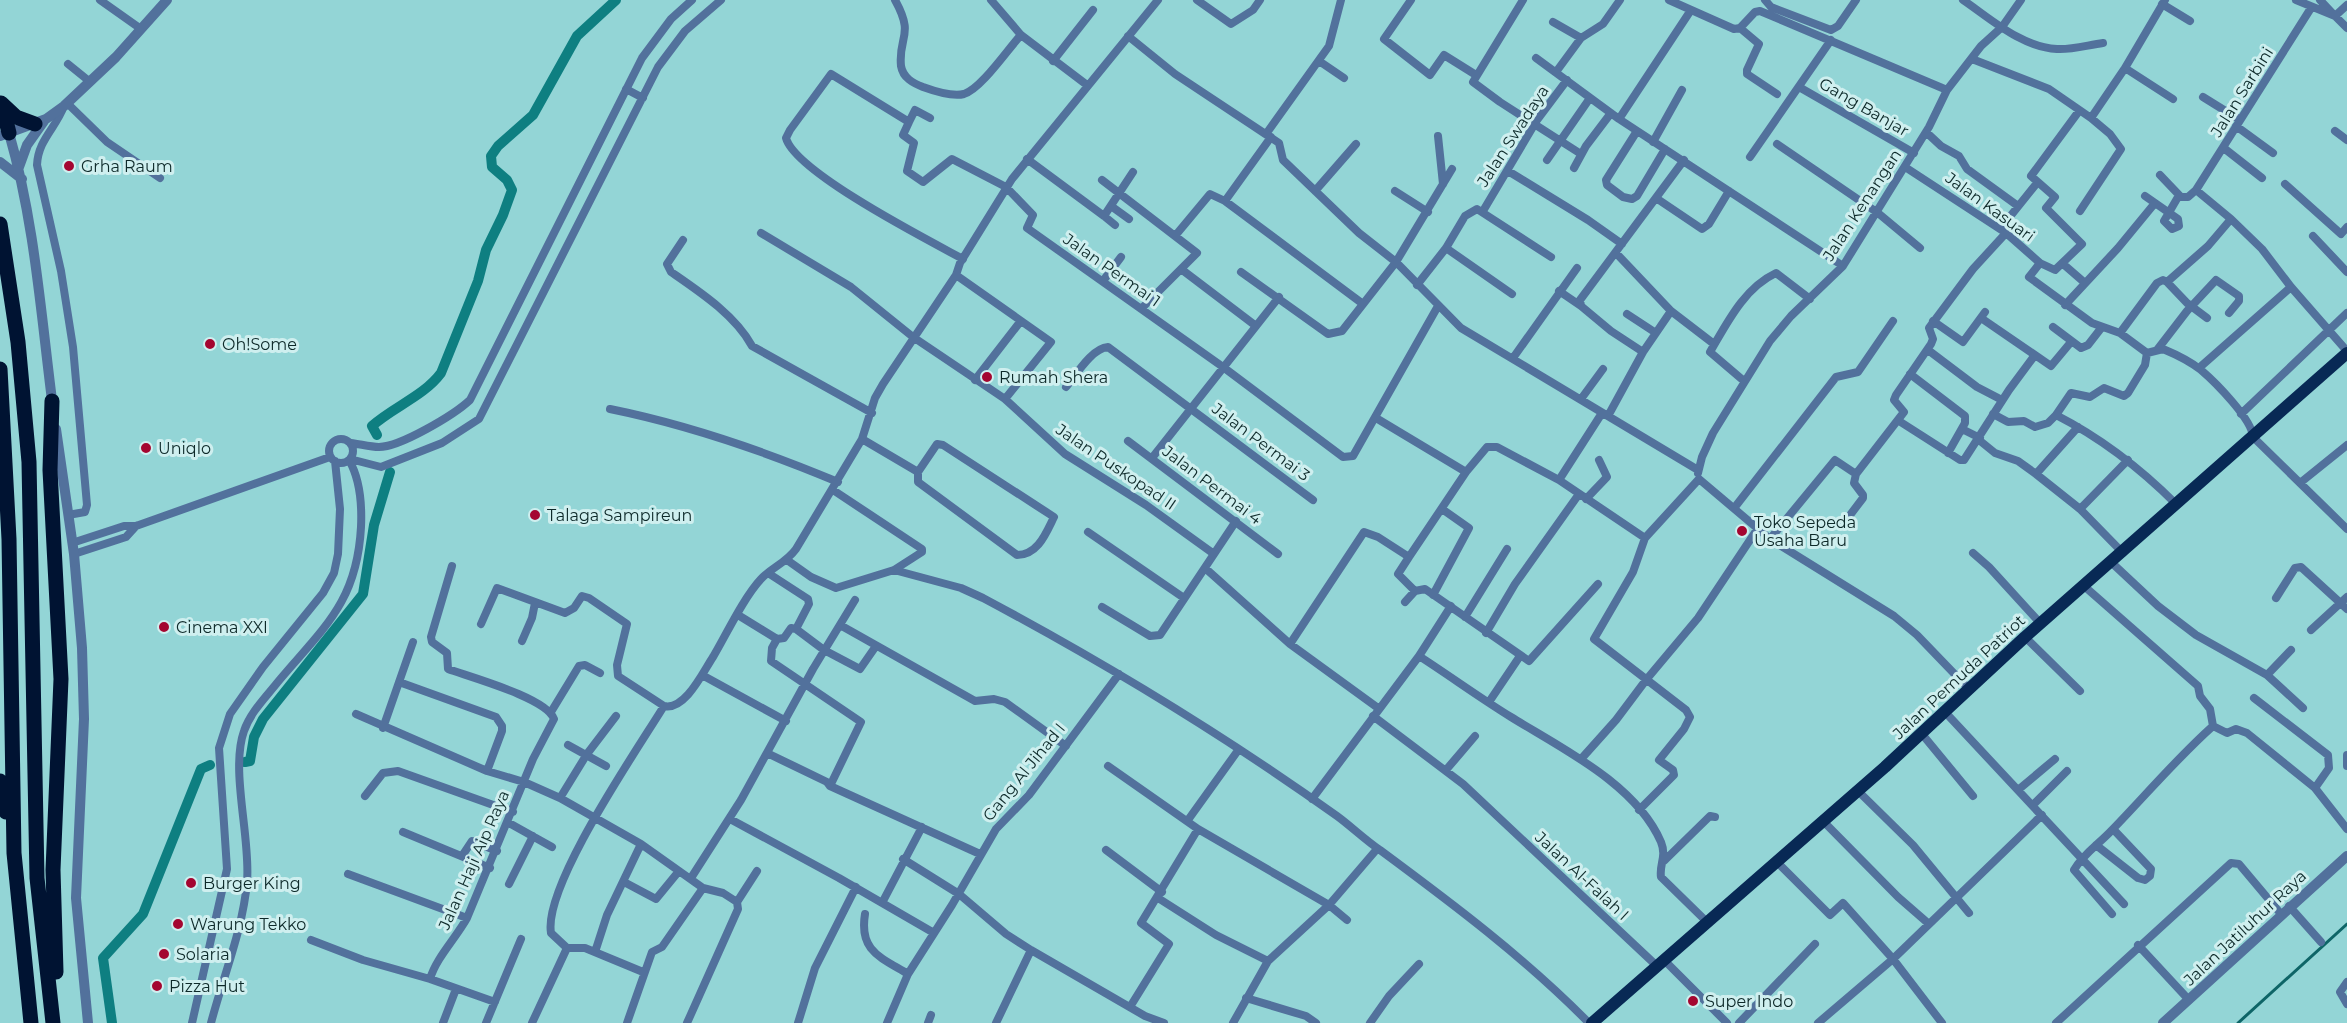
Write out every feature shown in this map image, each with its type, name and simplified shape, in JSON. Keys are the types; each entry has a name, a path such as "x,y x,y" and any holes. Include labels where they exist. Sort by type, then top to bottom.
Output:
{"highway":[{"path":"1,101 16,117 40,121"},
{"path":"1,101 4,135"},
{"path":"0,224 18,342 29,462 37,878 55,1023"},
{"path":"0,369 8,495 14,853 31,1023"},
{"path":"52,401 50,470 61,679 53,870 55,1023"},
{"path":"0,781 14,853"}],"main road":[{"name":"Jalan Pemuda Patriot","path":"1594,1022 1858,791 2025,637 2124,553 2347,352"}],"street":[{"path":"100,0 141,29"},
{"path":"88,1023 76,898 84,719 82,648 74,555 52,401 48,350 22,179 4,135 40,121 65,105 116,57 167,0"},
{"path":"192,1023 227,869 219,748 230,714 263,667 323,593 334,573 338,554 340,509 330,445 340,438 351,443 381,447 455,415 470,400 642,58 671,19 692,0"},
{"path":"72,543 124,526 136,526 332,459 350,460 381,467 442,443 479,419 658,67 685,32 721,0"},
{"path":"895,0 906,21 901,65 904,75 913,83 934,90 964,94 975,87 1021,34"},
{"path":"991,0 1021,34 1087,85"},
{"path":"481,624 497,588 566,613 574,608 580,597 585,596 623,619 627,624 617,674 664,706 679,705 702,675 760,579 787,560 835,486 862,439 875,398 913,337 956,275 963,259 1006,187 1158,0"},
{"path":"1197,0 1231,24 1253,10 1260,0"},
{"path":"1225,201 1329,46 1341,0"},
{"path":"1411,0 1384,39 1430,75 1444,55 1476,75"},
{"path":"1523,0 1473,82 1581,154"},
{"path":"1556,72 1581,38 1603,24 1620,0"},
{"path":"1765,0 1771,7 1831,30 1838,26 1854,0"},
{"path":"1963,0 2002,27 2040,46 2058,50 2103,43"},
{"name":"Jalan Kenangan","path":"1699,475 1713,433 1770,341 1843,267 1914,153 1947,90 1981,46 2002,27 2021,0"},
{"path":"2296,0 2335,16"},
{"path":"2320,0 2347,28"},
{"path":"1674,1 1730,28 1740,28 1759,44 1747,74 1777,94"},
{"path":"2091,118 2126,68 2164,2 2190,21"},
{"path":"2335,16 2347,5"},
{"name":"Jalan Sarbini","path":"2196,190 2225,149 2238,123 2311,8"},
{"path":"1053,61 1093,10"},
{"path":"1619,119 1691,10"},
{"path":"1740,28 1758,11 1947,90"},
{"path":"1553,22 1581,38"},
{"path":"1128,36 1175,74 1279,143 1283,160 1334,209 1396,262 1461,328 1581,399 1699,475 1770,539 1894,616 1917,635 1969,689"},
{"path":"1750,158 1831,40"},
{"path":"1536,58 1619,119 1843,267"},
{"path":"1972,59 2049,89 2091,118 2110,134 2121,149 2080,211"},
{"path":"1319,61 1344,78"},
{"path":"68,64 89,81"},
{"path":"2126,68 2173,99"},
{"path":"909,122 831,74 803,109 790,130 787,142 791,151 835,184 963,259"},
{"name":"Jalan Swadaya","path":"1417,285 1446,248 1465,216 1470,211 1483,211 1535,124 1567,80"},
{"name":"Gang Banjar","path":"1799,87 1914,153"},
{"path":"626,89 643,98"},
{"path":"1653,142 1682,90"},
{"path":"2203,97 2273,153"},
{"path":"1547,160 1590,98"},
{"path":"65,105 107,142 160,178"},
{"path":"65,105 59,121 39,147 37,165 61,271 74,358 87,505 85,512 68,515"},
{"path":"930,118 915,110 903,135 914,143 908,171 923,182 952,159 1006,187"},
{"path":"2040,263 2052,271 2082,244 2046,208 2055,197 2037,183 2032,174 2079,111"},
{"path":"1574,168 1581,154 1611,113"},
{"path":"19,167 27,145 40,121"},
{"path":"1637,131 1606,180 1607,185 1623,197 1632,199 1637,196 1665,149"},
{"path":"2334,131 2347,140"},
{"path":"1926,132 1941,146 1959,156 1967,170 2018,206"},
{"path":"1438,136 1443,184"},
{"path":"1315,190 1356,144"},
{"path":"1777,144 1878,213 1920,248"},
{"path":"2225,149 2262,178"},
{"path":"1028,159 1115,225"},
{"path":"1581,306 1580,298 1684,160"},
{"path":"0,162 22,179"},
{"name":"Jalan Kasuari","path":"1905,168 2003,231 2040,263 2030,278 2092,323 2120,333 2147,353"},
{"path":"1241,272 1328,334 1342,332 1396,262 1452,169"},
{"path":"1509,171 1622,244"},
{"path":"1104,216 1133,172"},
{"path":"2160,175 2180,196 2188,197 2196,190 2231,219 2262,249 2291,287 2347,352"},
{"path":"1102,180 1197,253 1141,309"},
{"path":"1844,523 1863,498 1854,483 1856,474 1904,412 1894,400 1928,350 1933,339 1929,331 1933,321 2037,183"},
{"path":"2285,184 2341,234 2347,227"},
{"name":"Jalan Permai 1","path":"1006,187 1033,215 1026,228 1223,367 1344,457 1353,456 1376,418"},
{"path":"1395,191 1428,212"},
{"path":"1656,198 1702,229 1709,224 1729,191"},
{"path":"1175,236 1210,194 1225,201 1363,304"},
{"path":"2145,196 2168,213 2180,196"},
{"path":"2065,304 2155,203"},
{"path":"1111,206 1129,219"},
{"path":"1483,211 1551,257"},
{"path":"2167,282 2208,246 2231,219"},
{"name":"Jalan Puskopad II","path":"761,232 833,275 913,337 1005,399 1065,454 1146,505 1214,554"},
{"path":"2313,236 2347,272"},
{"path":"683,240 667,264 671,272 718,308 743,331 752,346 872,413"},
{"path":"1446,248 1512,294"},
{"path":"1616,253 1671,311 1714,344"},
{"path":"1103,281 1120,257"},
{"path":"2062,263 2085,283"},
{"path":"1513,358 1577,268"},
{"path":"1182,269 1256,326"},
{"path":"1744,381 1710,352 1750,291 1776,273 1810,298"},
{"path":"956,275 1051,342 1005,399"},
{"path":"2120,333 2157,284 2163,280 2207,318"},
{"path":"2157,350 2212,283 2220,280 2239,296 2239,301 2229,314"},
{"path":"2199,368 2291,287"},
{"path":"1559,291 1642,352"},
{"path":"1152,458 1279,297"},
{"path":"1438,306 1376,418 1466,472"},
{"path":"1559,480 1605,415 1642,352 1671,311"},
{"path":"2241,414 2347,313"},
{"path":"1627,314 1656,333"},
{"path":"1933,321 1963,342 1983,315 2050,366 2072,342"},
{"path":"1735,507 1836,377 1858,372 1893,321"},
{"path":"975,380 1020,322"},
{"path":"2053,327 2081,348 2085,347 2102,327"},
{"name":"Jalan Permai 3","path":"1066,387 1102,347 1108,347 1313,500"},
{"path":"1993,414 2008,422 2024,421 2035,428 2048,423 2056,416 2071,393 2090,397 2104,388 2124,396 2145,365 2147,353 2163,349 2199,368 2241,414 2252,428 2253,436 2347,529"},
{"path":"1928,350 1977,387 2002,400"},
{"path":"1899,421 1948,453 1964,460 2002,400 2035,355"},
{"path":"1581,399 1603,369"},
{"path":"1910,374 1965,416 1962,429 1948,453"},
{"path":"610,409 656,418 722,438 835,486 922,549 920,555 894,570 836,588 812,577 787,560"},
{"path":"2056,416 2079,427 2128,460 2176,504"},
{"path":"2036,474 2079,427"},
{"path":"1962,429 1979,439 1995,453 2018,461 2036,474 2080,509 2124,553"},
{"path":"862,439 918,472"},
{"name":"Jalan Permai 4","path":"1128,441 1278,554"},
{"path":"211,1023 247,881 240,757 243,732 256,709 336,611 351,588 360,550 362,522 361,501 350,460 353,454 351,443"},
{"path":"937,444 943,445 1054,517 1036,548 1025,555 1017,555 918,482 918,472 937,444"},
{"path":"2300,483 2347,445"},
{"path":"1415,591 1398,574 1466,472 1482,452 1493,446 1559,480 1644,538"},
{"path":"1486,633 1515,584 1582,496 1607,477 1599,460"},
{"path":"1770,539 1835,460 1856,474"},
{"path":"2080,509 2128,460"},
{"path":"1639,810 1674,775 1673,770 1659,759 1684,729 1690,717 1686,710 1594,639 1633,572 1644,538 1699,475"},
{"path":"1433,595 1469,528 1442,509"},
{"path":"1102,607 1156,637 1160,635 1236,521"},
{"path":"74,555 126,537 136,526"},
{"path":"1581,758 1616,720 1698,618 1758,528"},
{"path":"1290,644 1364,531 1409,557"},
{"path":"1088,532 1184,598"},
{"path":"1466,617 1507,549"},
{"path":"1973,553 2041,624"},
{"path":"2112,563 2158,606 2196,635 2267,675 2303,708"},
{"path":"452,566 430,637 432,642 447,653 448,669 535,702 550,712 579,666 585,665 600,673"},
{"path":"2276,598 2295,568 2301,567 2343,600 2347,609"},
{"path":"1205,568 1290,644 1378,708"},
{"path":"894,570 961,588 1119,674 1239,749 1312,799 1491,934 1594,1022"},
{"path":"768,573 808,599 809,604 796,629"},
{"path":"1405,602 1415,591 1423,588 1528,661 1598,585"},
{"path":"2084,586 2198,686 2200,696 2210,709 2213,726"},
{"path":"691,878 730,819 824,650 855,600"},
{"path":"2311,630 2343,600"},
{"path":"522,641 532,618 535,603"},
{"path":"1312,799 1419,656 1451,606"},
{"path":"738,615 777,639 784,638 791,628 796,629 824,650 860,669 876,646"},
{"path":"840,625 975,701 994,699 1005,702 1066,746"},
{"path":"2025,637 2080,691"},
{"path":"777,639 772,648 771,662 861,722 830,786"},
{"path":"383,728 413,642"},
{"path":"2267,675 2291,650"},
{"path":"1419,656 1581,758 1605,776 1639,810 1660,840 1664,861 1661,877 1707,922"},
{"path":"1489,702 1520,656"},
{"name":"Gang Al Jihad I","path":"887,1023 908,974 959,894 996,829 1029,795 1119,674"},
{"path":"702,675 786,721"},
{"path":"399,682 496,717 502,726 502,731 487,771"},
{"path":"2254,698 2328,755 2329,768 2315,788"},
{"path":"644,972 579,947 567,948 551,933 551,908 595,818 664,706"},
{"name":"Jalan Haji Aip Raya","path":"430,979 437,962 456,940 490,868 524,782 554,719 550,712"},
{"path":"1945,712 2124,904"},
{"path":"356,714 383,728 487,771 524,782 560,798 640,844 703,888 712,892 720,892 737,902"},
{"path":"560,798 587,754 616,716"},
{"name":"Jalan Al-Falah I","path":"1372,716 1446,771 1727,1023"},
{"path":"2213,726 2227,733 2236,729 2247,733 2315,788 2347,829"},
{"path":"2112,914 2074,870 2081,858 2113,829 2188,748 2213,726"},
{"path":"1922,734 1973,796"},
{"path":"1446,771 1474,736"},
{"path":"568,744 606,766"},
{"path":"1188,820 1239,749"},
{"path":"767,753 827,782 830,786 980,854"},
{"path":"2347,755 2347,766"},
{"path":"2018,790 2055,759"},
{"path":"1108,766 1198,829 1329,905 1347,920"},
{"path":"365,796 383,773 398,771 513,812"},
{"path":"2033,805 2067,771"},
{"path":"1858,791 1913,844 1969,913"},
{"path":"1818,1023 1893,959 2042,815"},
{"path":"1664,861 1710,816 1715,817"},
{"path":"730,819 856,887 934,933"},
{"path":"1823,821 1898,897 1929,924"},
{"path":"509,823 552,847"},
{"path":"882,903 903,859 922,827"},
{"path":"1130,1007 1169,944 1141,924 1198,829"},
{"path":"2096,845 2138,878 2145,880 2150,876 2151,869 2113,829"},
{"path":"404,832 490,868"},
{"path":"509,884 533,836"},
{"path":"462,856 472,841 497,850"},
{"path":"595,952 607,915 640,844"},
{"path":"1233,1023 1268,961 1329,905 1377,849"},
{"path":"1106,850 1160,895 1216,935 1268,961"},
{"name":"Jalan Jatiluhur Raya","path":"2163,1023 2347,856"},
{"path":"903,859 959,894 987,915 1006,934 1031,950 1130,1007 1164,1023"},
{"path":"1776,862 1830,915 1843,903 1893,959 1942,1023"},
{"path":"2056,1023 2139,945 2234,863 2239,864 2321,942"},
{"path":"624,882 656,899 679,871"},
{"path":"687,1023 738,909 737,902 757,871"},
{"path":"348,874 467,918"},
{"path":"798,1023 815,968 856,887"},
{"path":"627,1023 652,952 662,947 703,888"},
{"path":"865,914 864,935 869,948 908,974"},
{"path":"486,1023 520,939"},
{"path":"311,940 363,960 430,979 495,1002"},
{"path":"1739,1023 1815,944"},
{"path":"2139,945 2189,1000"},
{"path":"532,1023 567,948"},
{"path":"996,1023 1031,950"},
{"path":"1370,1023 1389,996 1419,964"},
{"path":"2347,982 2340,992 2347,1004"},
{"path":"443,1023 456,989"},
{"path":"1246,998 1316,1023"}],"waterway":[{"path":"377,435 372,426 417,395 441,373 478,281 486,250 512,190 507,180 492,167 491,156 498,146 533,115 577,36 616,0"},
{"path":"245,762 250,761 254,737 263,719 363,594 374,525 390,472"},
{"path":"112,1023 103,958 143,914 201,769 210,765"},
{"path":"2238,1023 2347,924"}],"place":[{"name":"Grha Raum","path":"69,166"},
{"name":"Oh!Some","path":"210,344"},
{"name":"Rumah Shera","path":"987,377"},
{"name":"Uniqlo","path":"146,448"},
{"name":"Talaga Sampireun","path":"535,515"},
{"name":"Toko Sepeda Usaha Baru","path":"1742,531"},
{"name":"Cinema XXI","path":"164,627"},
{"name":"Burger King","path":"191,883"},
{"name":"Warung Tekko","path":"178,924"},
{"name":"Solaria","path":"164,954"},
{"name":"Pizza Hut","path":"157,986"},
{"name":"Super Indo","path":"1693,1001"}]}
